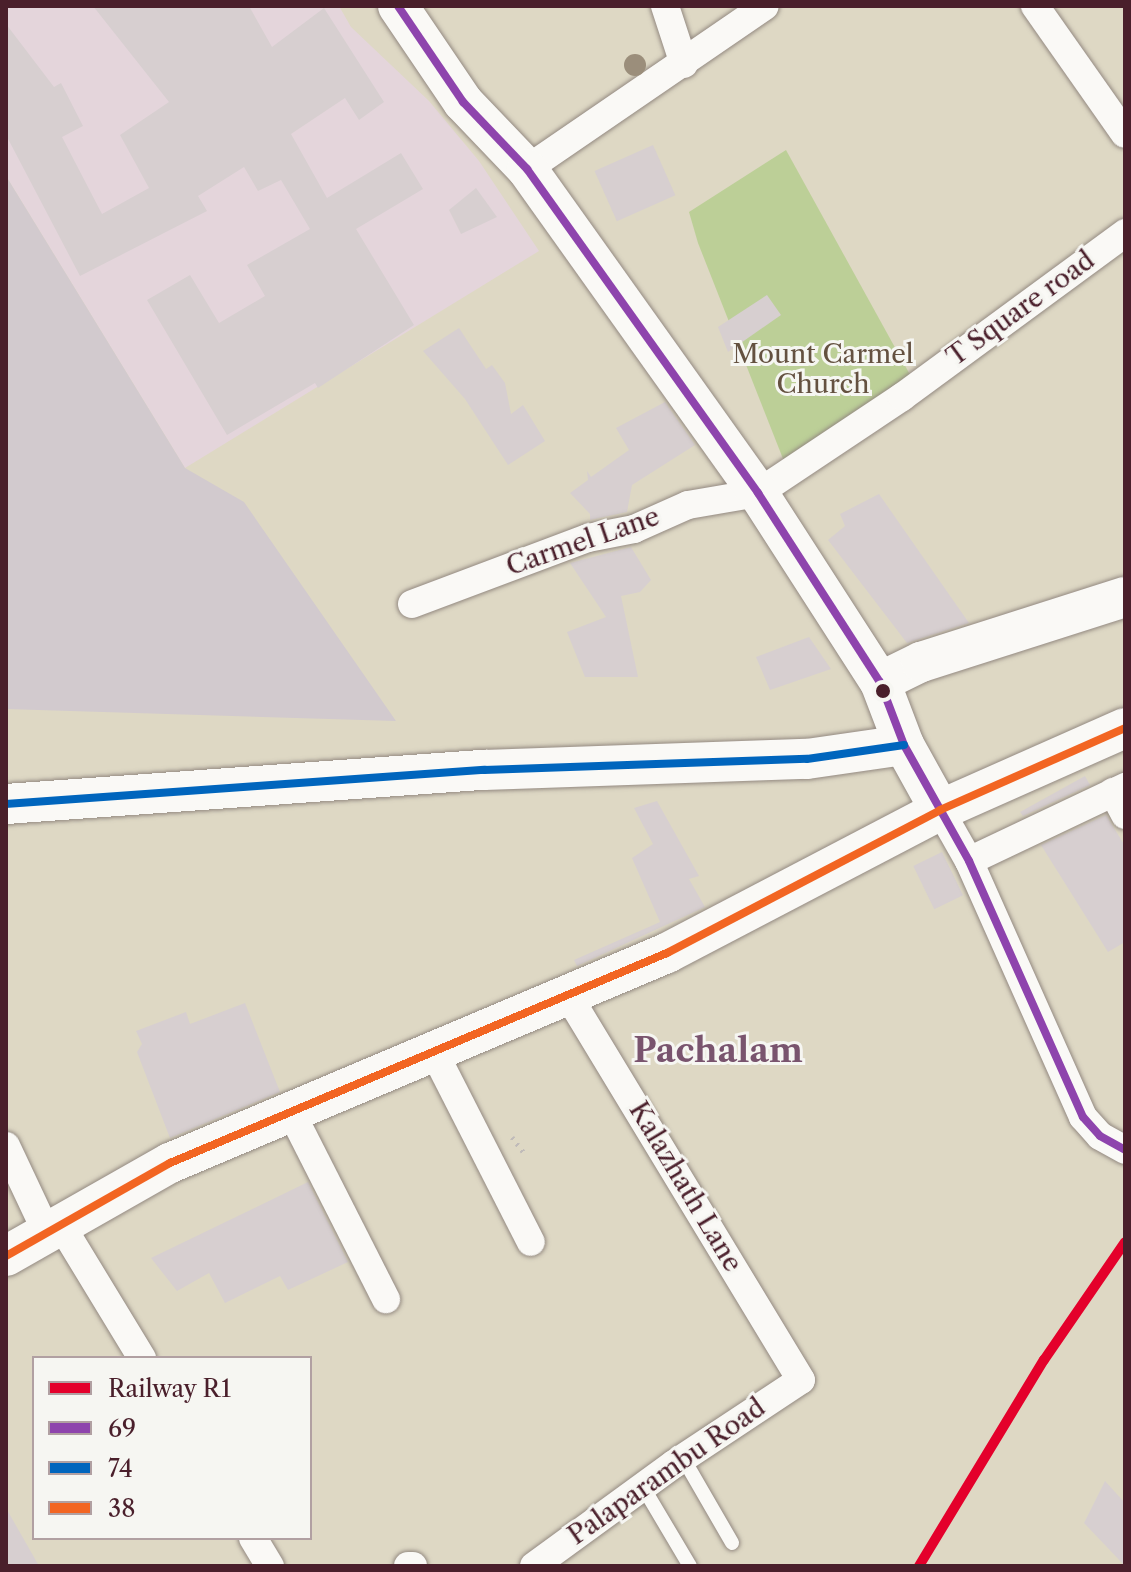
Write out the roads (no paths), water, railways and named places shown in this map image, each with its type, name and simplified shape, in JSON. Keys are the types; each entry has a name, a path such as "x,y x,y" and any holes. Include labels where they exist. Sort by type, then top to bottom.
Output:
{"main road":[{"path":"398,6 463,102 527,169 758,493 880,682 904,745 940,810"},
{"path":"880,682 921,662 1125,597"},
{"path":"6,1256 170,1163 677,948 940,810 1125,728"},
{"path":"6,804 484,770 807,759 904,745"}],"street":[{"path":"665,6 684,64"},
{"path":"527,169 765,6"},
{"path":"1035,6 1125,134"},
{"name":"T Square road","path":"758,493 902,397 1125,233"},
{"name":"Carmel Lane","path":"412,604 588,538 634,529 688,505 758,493"},
{"path":"969,861 1121,798"},
{"path":"940,810 969,861 1083,1117 1100,1136 1125,1150"},
{"name":"Kalazhath Lane","path":"568,996 801,1380"},
{"path":"434,1052 531,1242"},
{"path":"291,1112 386,1299"},
{"path":"6,1146 54,1229 141,1356"},
{"name":"Palaparambu Road","path":"534,1566 683,1458 801,1380"},
{"path":"254,1540 270,1566"}],"lane":[{"path":"683,1458 732,1543"},
{"path":"643,1487 690,1566"}],"rail line":[{"name":"R1","path":"919,1566 1044,1360 1125,1242"}],"district":[{"name":"Pachalam","path":"718,1051"}],"park label":[{"name":"Mount Carmel Church","path":"823,370"}]}
